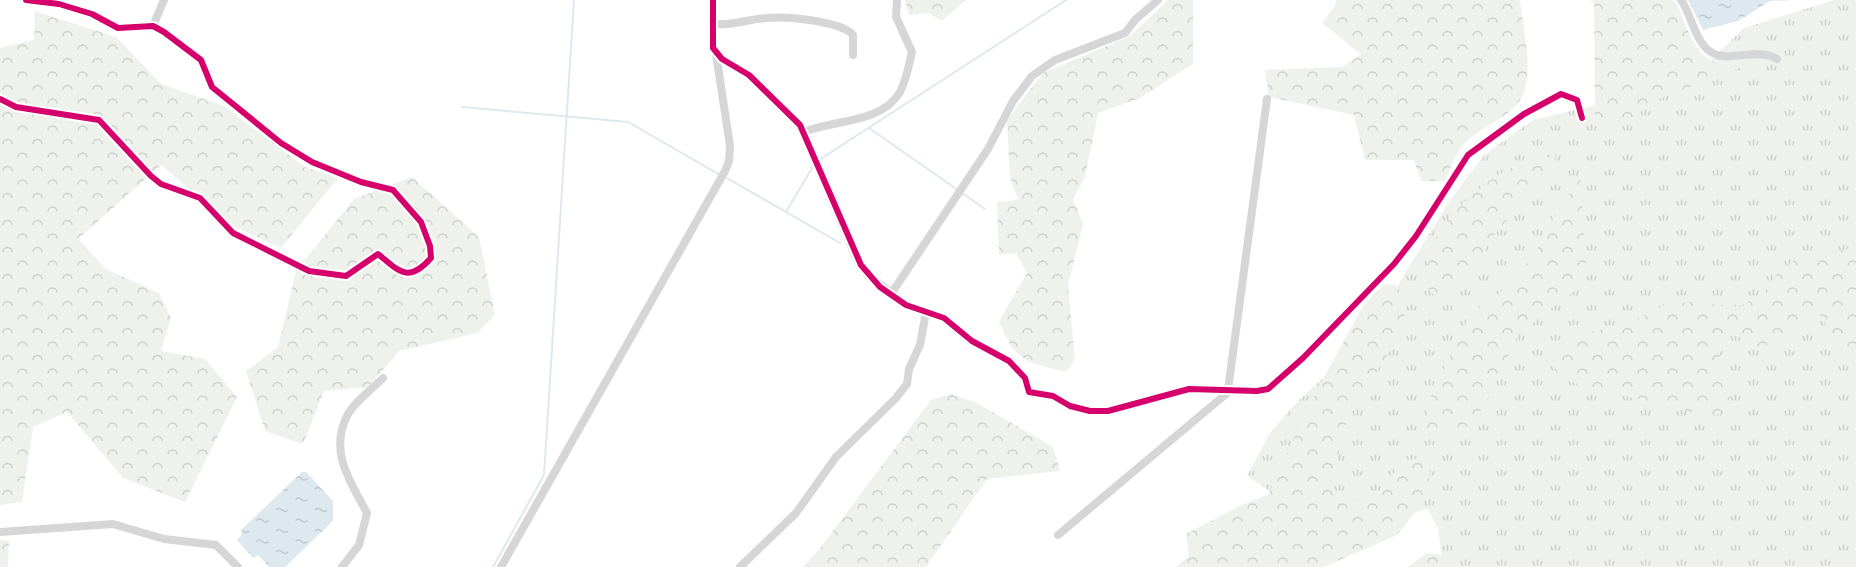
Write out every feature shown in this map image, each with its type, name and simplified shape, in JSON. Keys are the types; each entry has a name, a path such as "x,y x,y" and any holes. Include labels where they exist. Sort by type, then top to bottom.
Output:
{"street":[{"path":"0,99 16,107 99,120 162,184 200,198 233,232 309,271 346,276 378,254 398,272 405,274 416,271 431,258 430,246 421,222 393,190 361,182 312,162 280,143 212,87 201,60 153,26 118,28 81,10 59,4 26,0"},
{"path":"153,26 164,0"},
{"path":"501,567 729,161 730,146 716,54 711,41 713,0"},
{"path":"804,132 822,125 872,116 896,97 901,90 912,52 896,17 897,0"},
{"path":"891,294 988,149 1013,101 1032,76 1054,60 1125,33 1136,19 1158,0"},
{"path":"1681,0 1700,42 1707,50 1719,57 1766,53 1777,59"},
{"path":"712,24 737,25 779,17 842,27 853,35 853,55"},
{"path":"716,54 749,75 795,117 804,132 861,266 906,305 944,318 972,341 1009,361 1025,378 1029,392 1053,396 1070,406 1090,411 1108,411 1144,403 1180,390 1257,391 1268,389 1303,358 1394,264 1416,236 1468,155 1524,114 1561,94 1577,100 1582,118"},
{"path":"1058,535 1230,390 1267,99"},
{"path":"740,567 796,513 836,457 896,398 907,384 909,369 920,345 926,312"},
{"path":"342,567 359,545 367,513 342,467 338,448 347,415 383,378"},
{"path":"0,532 112,524 164,539 216,545 235,564"}],"green space":[{"path":"905,0 966,0 942,21 928,13 909,15"},
{"path":"1168,0 1193,0 1193,64 1140,98 1098,113 1085,177 1073,199 1083,224 1068,285 1075,360 1066,372 1041,366 1023,358 1010,345 999,321 1027,273 1016,253 999,255 997,202 1018,200 1010,177 1007,120 1043,73 1130,36"},
{"path":"1336,0 1520,0 1528,68 1521,99 1506,115 1468,140 1454,160 1445,181 1421,181 1414,160 1365,160 1354,115 1269,97 1265,70 1343,67 1361,54 1322,23 1335,6"},
{"path":"1589,0 1672,0 1677,4 1688,31 1704,56 1721,64 1745,66 1645,104 1635,122 1595,124 1594,2"},
{"path":"1834,0 1856,0 1856,567 1443,567 1438,529 1428,509 1381,520 1291,505 1247,476 1270,433 1296,403 1365,339 1450,200 1485,154 1533,120 1617,100 1698,72 1744,28"},
{"path":"35,11 116,37 161,84 224,106 305,167 338,178 281,248 237,228 161,165 78,239 106,269 159,293 171,318 161,351 205,359 237,397 185,502 123,478 67,412 33,427 22,502 0,505 0,48 34,40"},
{"path":"1557,154 1547,182 1521,204 1494,235 1458,289 1436,297 1426,288 1430,251 1441,231 1468,199 1484,185 1520,163"},
{"path":"412,177 479,237 495,315 477,333 399,351 368,387 324,391 303,444 265,431 246,371 278,347 296,271 354,199"},
{"path":"1580,177 1586,263 1581,286 1518,334 1485,405 1469,426 1436,438 1425,434 1428,403 1470,314 1498,295 1535,254 1551,222"},
{"path":"1856,248 1856,349 1845,353 1830,342 1824,317 1814,313 1768,345 1760,348 1746,338 1721,334 1719,363 1731,393 1724,414 1703,415 1559,379 1554,364 1559,340 1628,323 1669,303 1696,302 1740,307 1765,291 1781,268 1808,255"},
{"path":"1395,284 1407,301 1402,331 1348,418 1334,471 1333,495 1346,504 1380,491 1402,462 1422,457 1430,472 1426,499 1397,535 1324,567 1176,567 1189,556 1186,534 1244,504 1268,495 1311,401 1364,304 1384,285"},
{"path":"951,394 977,403 1053,447 1060,471 987,479 926,567 803,567 818,551 931,400"},
{"path":"0,540 9,541 8,567 0,567"},
{"path":"1427,553 1452,557 1455,567 1408,567"}],"water":[{"path":"1688,0 1792,0 1770,1 1738,21 1703,30"},
{"path":"302,472 306,472 333,501 333,521 285,567 269,567 258,555 253,558 237,540 241,536 242,529"}],"waterway":[{"path":"493,567 544,475 574,0"},
{"path":"819,160 1066,0"},
{"path":"462,107 628,122 720,175"},
{"path":"869,128 985,209"},
{"path":"786,212 815,163"},
{"path":"725,177 840,243"}],"cycle path":[{"path":"0,99 16,107 99,120 161,184 200,198 233,233 309,271 346,276 378,254 398,270 410,273 416,271 431,258 430,246 421,222 393,190 361,182 312,162 281,143 212,87 201,60 164,32 153,26 118,28 92,14 59,4 26,0"},
{"path":"713,0 713,48 722,59 749,75 800,125 861,265 880,287 906,305 944,318 972,341 1009,361 1025,378 1029,392 1053,396 1070,406 1090,411 1108,411 1189,389 1257,391 1268,389 1303,358 1394,264 1416,236 1468,155 1524,114 1561,94 1577,100 1582,118"}]}
